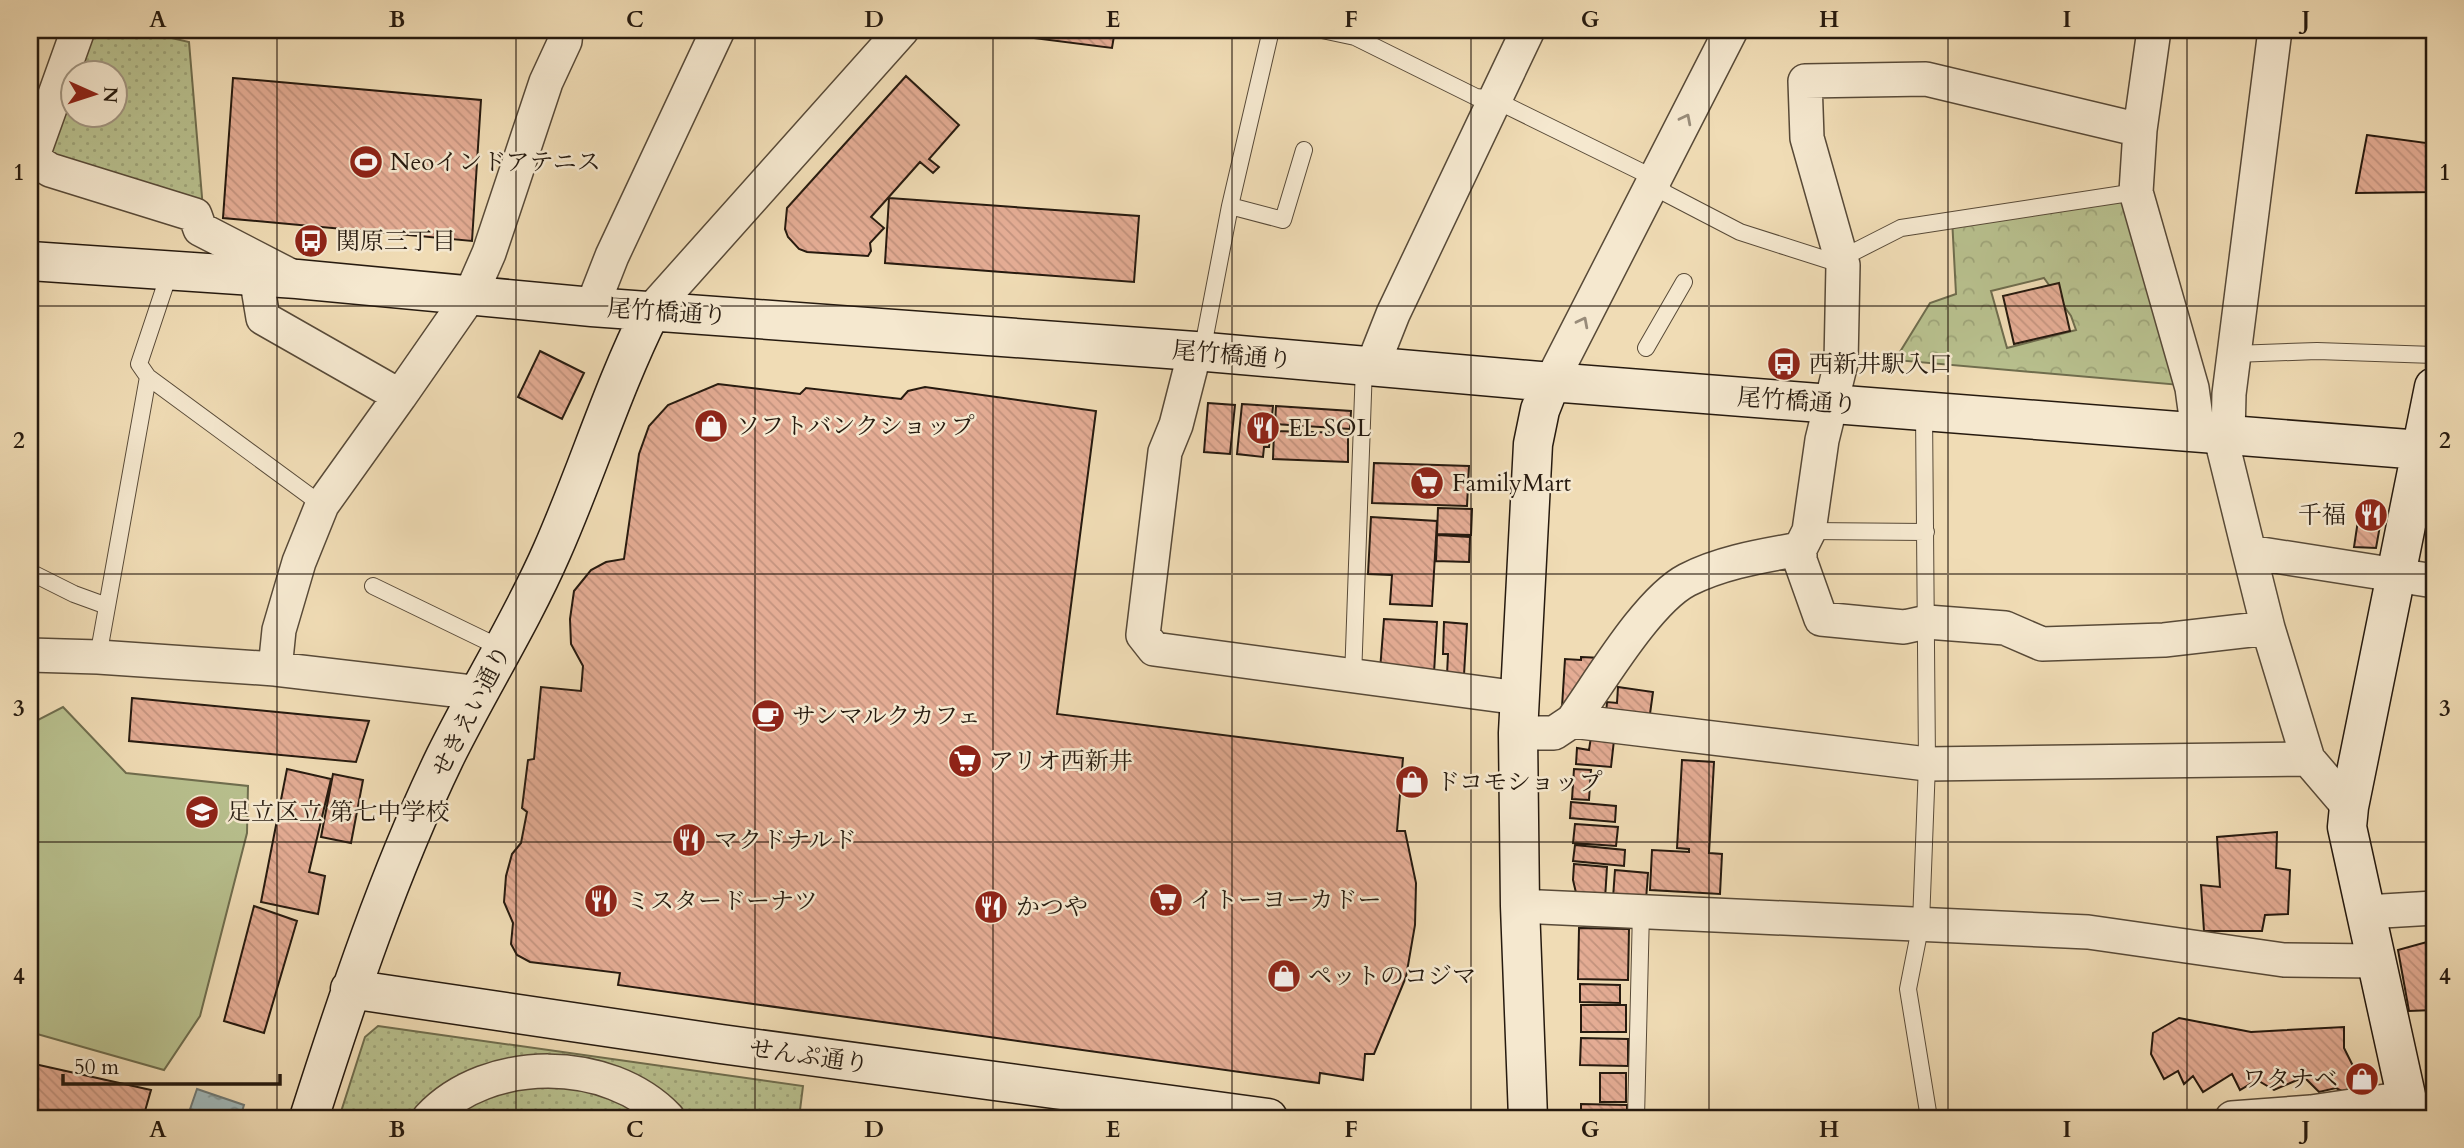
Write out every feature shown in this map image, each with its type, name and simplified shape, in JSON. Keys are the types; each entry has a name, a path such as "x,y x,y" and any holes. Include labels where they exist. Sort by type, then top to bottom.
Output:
{"street":[{"path":"78,30 31,159 50,170 195,215 200,229 297,279"},
{"path":"275,669 279,630 299,562 322,505 471,294 489,253 546,82 565,41 566,30"},
{"path":"592,307 612,256 718,30"},
{"path":"651,311 902,30"},
{"path":"1368,367 1528,30"},
{"path":"1528,1118 1520,906 1519,716 1532,444 1540,410 1551,382 1731,30"},
{"path":"2154,30 2140,130 2136,192 2192,388 2216,434 2268,628 2308,760 2349,807"},
{"path":"2216,434 2229,394 2275,30"},
{"path":"2140,130 1926,79 1805,81 1807,138 1843,262 1841,363 1822,440 1800,560 1821,619 1904,627 1927,622 2006,628 2042,644 2164,640 2268,628"},
{"name":"尾竹橋通り","path":"30,261 297,279 592,307 1199,352 2427,450"},
{"path":"256,276 263,318 400,396"},
{"name":"せきえい通り","path":"309,1118 351,989 415,823 446,756 552,551 628,358 651,311"},
{"path":"1199,352 1165,452 1143,635 1154,649 1353,677 1519,716 1554,733 1572,721 1653,607 1686,581 1805,540"},
{"path":"2242,1118 2408,1108 2347,827 2396,574 2427,450 2434,387"},
{"path":"2249,552 2434,581"},
{"path":"30,655 275,669 480,693"},
{"path":"1572,721 1927,764 2308,760"},
{"path":"1520,906 2088,932 2284,960 2376,961"},
{"path":"2366,912 2434,908"},
{"name":"せんぷ通り","path":"351,989 722,1044 1268,1118"},
{"path":"429,1118 466,1091 505,1076 547,1071 589,1075 628,1089 668,1118"}],"lane":[{"path":"1199,352 1271,30"},
{"path":"1322,30 1355,37 1476,97 1493,99 1656,179 1665,193 1740,232 1843,262 1901,228 2136,192"},
{"path":"1230,206 1283,220 1304,150"},
{"path":"170,271 139,363 148,377 322,505"},
{"path":"1646,348 1685,282"},
{"path":"2234,354 2317,351 2434,355"},
{"path":"1353,677 1368,367"},
{"path":"98,657 148,377"},
{"path":"1924,411 1927,764 1921,923 1908,989 1929,1118"},
{"path":"1805,540 1926,532"},
{"path":"30,572 65,590 107,606"},
{"path":"373,586 503,649"},
{"path":"1636,1118 1641,911"}],"green space":[{"path":"90,30 137,30 189,42 203,209 53,159 48,141 60,109 60,130 130,130 130,60 79,60"},
{"path":"2128,195 2180,385 1895,360 1930,303 1956,294 1952,218","holes":["2044,278 2071,316 2076,330 2007,348 1991,291"]},
{"path":"63,707 126,773 248,786 247,833 200,1016 164,1070 30,1032 30,724"},
{"path":"378,1026 803,1086 799,1118 339,1118 365,1037"}],"water":[{"path":"197,1089 244,1105 240,1118 187,1118"}],"building":[{"path":"971,30 1115,30 1112,48"},
{"path":"906,76 959,125 929,159 939,167 933,173 920,162 871,217 884,228 870,243 871,251 868,256 807,252 799,249 788,237 785,229 787,208"},
{"path":"233,78 481,100 472,241 223,218"},
{"path":"2367,135 2434,144 2434,192 2356,193"},
{"path":"889,198 1139,216 1134,282 885,263"},
{"path":"2059,283 2070,331 2014,344 2003,296"},
{"path":"540,351 584,373 562,419 518,397"},
{"name":"アリオ西新井","path":"718,384 800,394 806,388 901,399 908,391 925,387 1096,411 1057,714 1403,758 1397,831 1405,831 1416,883 1415,925 1406,977 1374,1054 1365,1054 1363,1080 1320,1073 1319,1083 618,985 620,973 530,962 517,955 511,944 513,923 504,902 506,876 512,854 521,843 527,812 522,808 528,760 534,759 541,687 581,691 583,666 571,644 570,619 574,591 591,570 606,562 624,559 639,454 649,426 668,405"},
{"path":"1208,403 1235,405 1230,454 1204,452"},
{"path":"1242,404 1273,406 1269,447 1264,447 1263,457 1237,454"},
{"path":"1276,406 1351,411 1350,429 1275,424"},
{"path":"1274,431 1348,433 1348,462 1273,459"},
{"path":"1374,463 1469,466 1467,506 1372,503"},
{"path":"2360,507 2383,509 2376,548 2354,547"},
{"path":"1438,508 1472,509 1471,535 1437,534"},
{"path":"1371,517 1437,521 1432,606 1390,604 1392,575 1368,574"},
{"path":"1437,535 1470,537 1469,562 1436,561"},
{"path":"1384,619 1437,622 1434,673 1380,670"},
{"path":"1444,622 1467,624 1464,675 1447,675 1448,654 1443,654"},
{"path":"1581,657 1601,658 1562,707 1565,659 1581,660"},
{"path":"1618,687 1653,692 1649,721 1606,715 1607,702 1617,703"},
{"path":"132,698 369,721 356,762 129,741"},
{"path":"1591,737 1614,740 1611,767 1576,764 1577,748 1589,750"},
{"path":"1682,760 1714,762 1709,853 1722,854 1720,894 1650,890 1652,850 1689,852 1689,849 1677,848"},
{"path":"287,769 331,779 309,872 325,876 318,914 261,902"},
{"path":"1574,769 1591,770 1589,800 1572,799"},
{"path":"333,774 363,780 351,843 321,837"},
{"path":"1571,802 1616,806 1615,822 1570,818"},
{"path":"1575,824 1618,827 1616,846 1573,843"},
{"path":"2277,832 2276,868 2290,870 2288,914 2265,915 2262,931 2204,931 2201,885 2220,887 2217,837"},
{"path":"1575,845 1625,850 1624,866 1573,861"},
{"path":"1574,864 1607,867 1605,899 1577,897 1573,880"},
{"path":"1615,870 1648,873 1646,900 1613,898"},
{"path":"254,906 297,921 264,1033 224,1021"},
{"path":"1579,928 1629,929 1628,980 1578,979"},
{"path":"2434,940 2434,1010 2409,1011 2398,950"},
{"path":"1580,984 1620,985 1620,1003 1580,1002"},
{"path":"1581,1005 1626,1005 1626,1032 1581,1032"},
{"path":"2179,1018 2251,1032 2344,1027 2344,1048 2360,1080 2344,1092 2336,1088 2319,1092 2304,1077 2274,1090 2257,1080 2240,1090 2232,1074 2203,1092 2193,1076 2184,1084 2178,1071 2164,1079 2151,1054 2153,1033"},
{"path":"1581,1038 1628,1039 1628,1066 1580,1065"},
{"path":"30,1063 151,1090 143,1118 30,1118"},
{"path":"1600,1073 1626,1073 1626,1102 1600,1102"},
{"path":"1581,1104 1627,1105 1627,1118 1581,1118"}],"place":[{"name":"Neoインドアテニス","path":"366,162"},
{"name":"関原三丁目","path":"311,241"},
{"name":"西新井駅入口","path":"1784,364"},
{"name":"ソフトバンクショップ","path":"711,426"},
{"name":"EL SOL","path":"1263,428"},
{"name":"FamilyMart","path":"1427,483"},
{"name":"千福","path":"2371,515"},
{"name":"サンマルクカフェ","path":"768,716"},
{"name":"アリオ西新井","path":"965,761"},
{"name":"ドコモショップ","path":"1412,782"},
{"name":"足立区立 第七中学校","path":"202,812"},
{"name":"マクドナルド","path":"689,840"},
{"name":"イトーヨーカドー","path":"1166,900"},
{"name":"ミスタードーナツ","path":"601,901"},
{"name":"かつや","path":"991,907"},
{"name":"ペットのコジマ","path":"1284,976"},
{"name":"ワタナベ","path":"2362,1079"}]}
